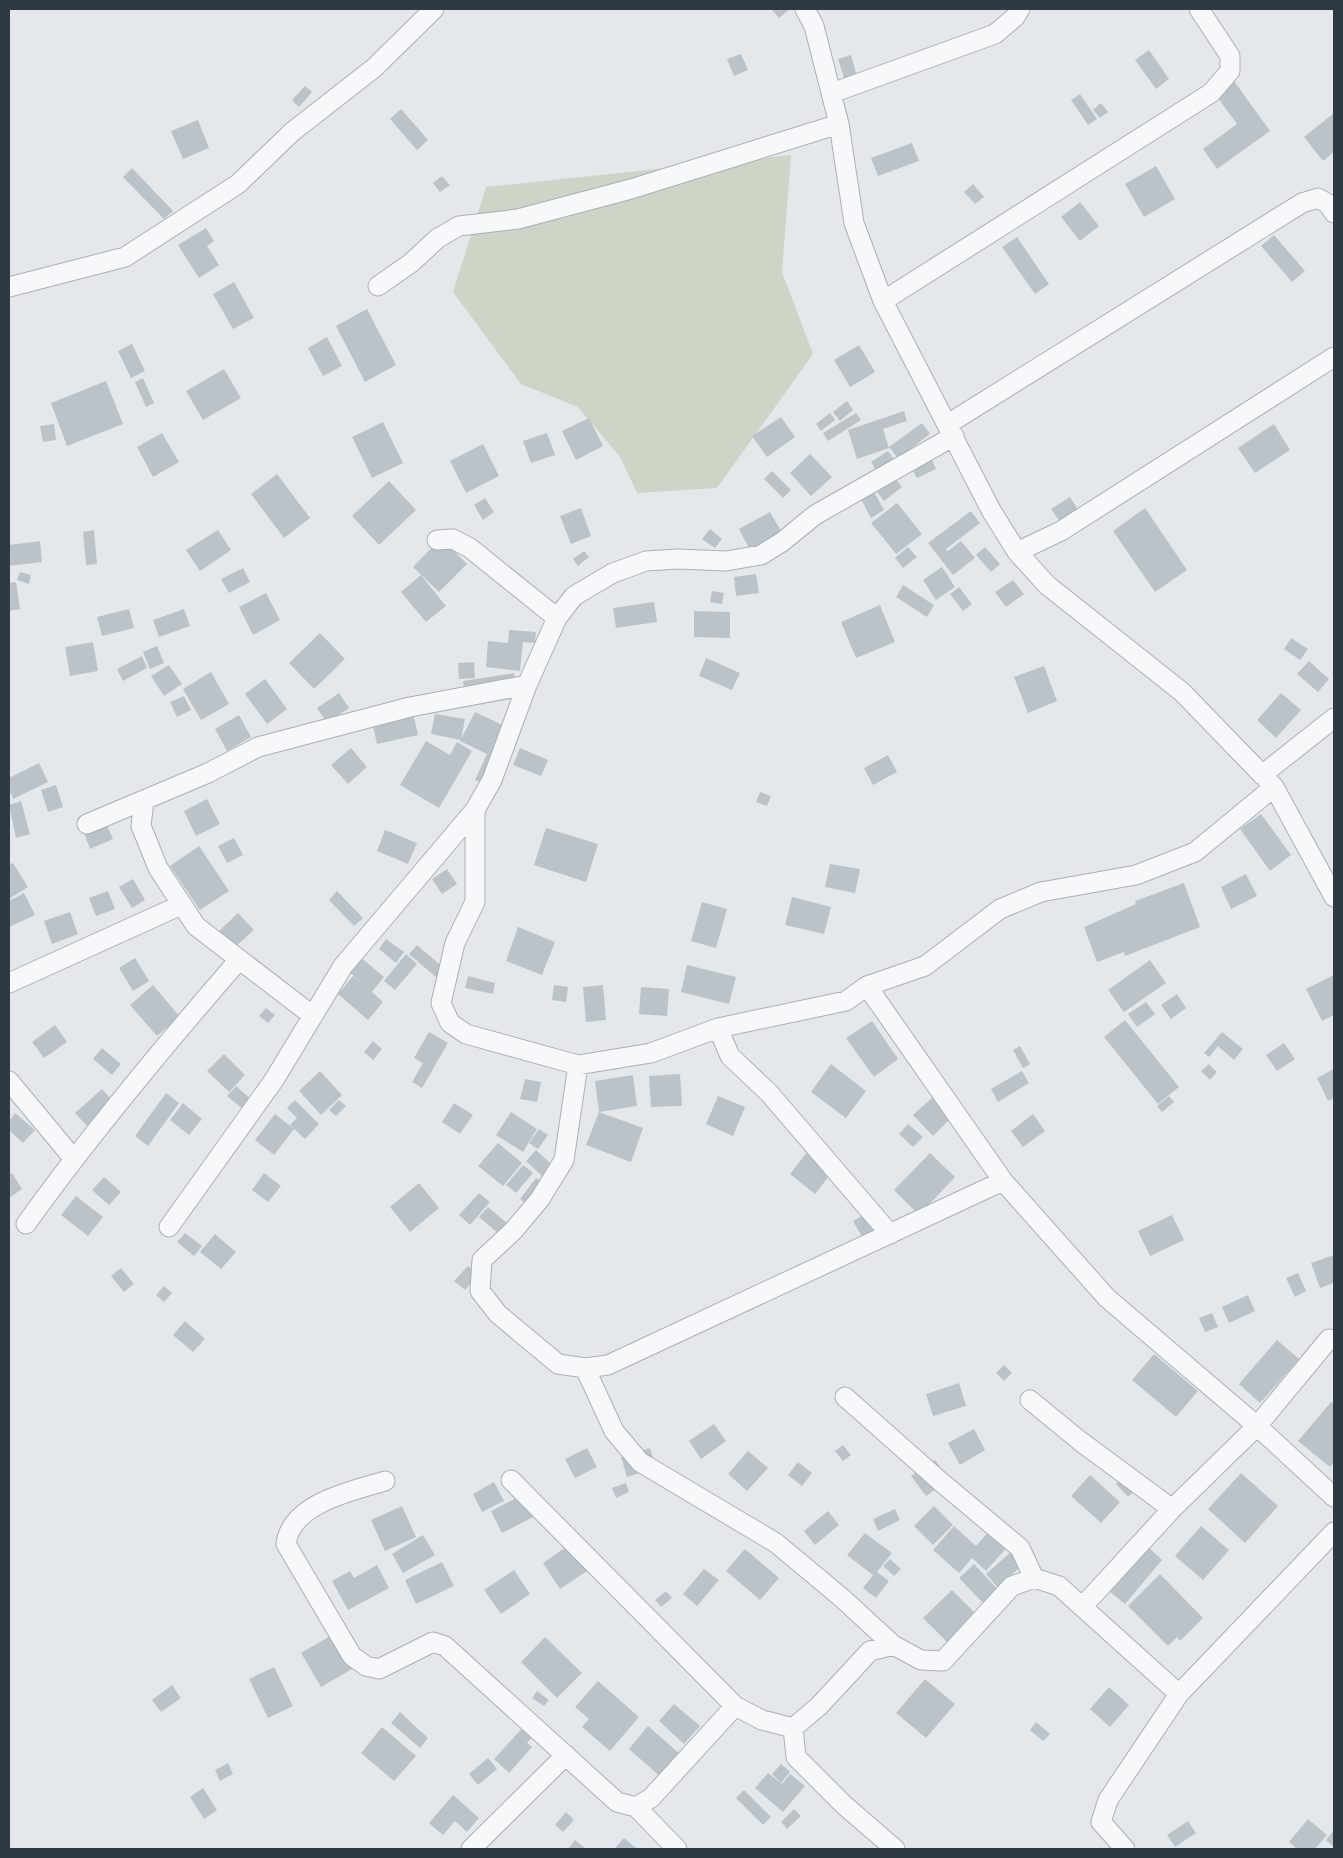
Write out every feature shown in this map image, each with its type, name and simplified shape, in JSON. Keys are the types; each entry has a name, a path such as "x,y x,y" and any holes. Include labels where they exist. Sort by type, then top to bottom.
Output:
{"street":[{"path":"9,287 125,257 238,184 292,132 374,68 434,9"},
{"path":"805,9 814,26 832,93 839,124 854,223 884,301 992,512 1017,552 1047,585 1182,692 1268,781 1334,897"},
{"path":"832,93 995,34 1015,17 1020,9"},
{"path":"884,301 1211,93 1230,71 1230,56 1199,9"},
{"path":"378,286 411,263 438,238 458,226 518,218 631,189 839,124"},
{"path":"169,1227 274,1080 343,966 475,810 492,780 527,684 557,618 574,596 613,573 646,561 678,559 726,561 762,555 815,516 1302,203 1318,198 1328,204 1334,213"},
{"path":"1017,552 1061,530 1334,357"},
{"path":"437,540 453,539 470,548 557,618"},
{"path":"87,824 208,773 258,747 410,707 527,684"},
{"path":"475,810 475,902 455,943 441,1002 450,1022 466,1034 578,1065 651,1052 718,1028 846,1001 867,986 925,966 1000,909 1041,892 1136,875 1195,852 1334,718"},
{"path":"144,800 141,826 158,868 196,926 313,1016"},
{"path":"9,983 181,905"},
{"path":"26,1224 73,1158 149,1064 238,960"},
{"path":"867,986 1003,1182 1108,1298 1257,1426 1334,1497"},
{"path":"718,1028 730,1056 769,1093 890,1234"},
{"path":"578,1065 564,1160 540,1199 514,1230 482,1260 480,1291 498,1314 558,1364 585,1368 608,1365 1003,1182"},
{"path":"9,1081 73,1158"},
{"path":"1083,1606 1172,1509 1257,1426 1329,1339"},
{"path":"585,1368 614,1432 640,1462 776,1543 842,1598 893,1645 921,1660 943,1661 1012,1586 1034,1578 1059,1586 1179,1694"},
{"path":"845,1397 941,1482 1020,1548 1034,1578"},
{"path":"1030,1400 1080,1441 1172,1509"},
{"path":"512,1480 735,1706 762,1720 792,1728"},
{"path":"385,1481 325,1499 298,1520 287,1534 286,1544 352,1656 366,1666 379,1669 433,1642 445,1646 617,1802 636,1807 677,1849"},
{"path":"1125,1849 1116,1842 1101,1822 1108,1800 1179,1694 1334,1532"},
{"path":"792,1728 819,1706 870,1651 893,1645"},
{"path":"636,1807 651,1798 735,1706"},
{"path":"792,1728 796,1757 844,1805 895,1849"},
{"path":"471,1849 566,1755"}],"green space":[{"path":"791,155 782,272 813,354 717,488 637,493 620,457 578,407 521,384 453,292 486,187"}],"building":[{"path":"771,9 790,9 779,18"},
{"path":"1149,50 1169,79 1156,89 1135,60"},
{"path":"741,54 748,70 734,76 727,59"},
{"path":"851,55 859,84 847,88 838,59"},
{"path":"1234,81 1270,131 1217,169 1203,149 1237,124 1215,94"},
{"path":"305,86 312,92 299,107 292,100"},
{"path":"1080,94 1097,119 1088,125 1071,100"},
{"path":"1101,103 1108,112 1100,118 1093,110"},
{"path":"401,109 428,140 417,150 390,119"},
{"path":"1334,113 1334,152 1323,161 1304,137"},
{"path":"198,120 209,148 183,159 171,131"},
{"path":"912,143 919,161 878,176 871,158"},
{"path":"1156,166 1175,199 1144,217 1125,184"},
{"path":"132,168 173,211 164,219 123,177"},
{"path":"442,176 450,185 440,192 433,183"},
{"path":"973,184 984,197 975,204 964,192"},
{"path":"1080,202 1099,226 1080,241 1061,217"},
{"path":"206,228 214,241 207,246 219,265 199,278 178,245"},
{"path":"1274,235 1305,271 1292,282 1261,246"},
{"path":"1017,237 1049,284 1035,294 1002,247"},
{"path":"234,282 254,318 233,329 213,294"},
{"path":"367,309 396,365 365,382 336,326"},
{"path":"327,337 342,366 323,376 308,348"},
{"path":"132,344 145,371 131,378 118,351"},
{"path":"859,345 875,372 850,387 834,360"},
{"path":"224,369 241,398 203,420 186,391"},
{"path":"143,378 154,403 146,407 135,382"},
{"path":"106,381 123,424 67,446 51,403"},
{"path":"847,401 853,410 840,421 833,412"},
{"path":"904,411 907,421 883,429 889,448 857,459 848,430"},
{"path":"830,413 835,420 821,431 816,424"},
{"path":"856,413 861,420 828,441 823,433"},
{"path":"781,417 795,437 767,457 752,436"},
{"path":"589,418 603,446 576,460 562,431"},
{"path":"383,422 403,463 372,478 352,437"},
{"path":"922,423 930,434 898,458 889,447"},
{"path":"54,424 56,440 43,442 40,426"},
{"path":"1274,424 1290,450 1255,473 1238,448"},
{"path":"162,433 179,462 153,477 137,447"},
{"path":"547,433 555,455 531,463 523,441"},
{"path":"483,444 499,476 466,493 450,461"},
{"path":"888,451 895,461 877,472 871,462"},
{"path":"810,454 832,477 811,496 790,473"},
{"path":"932,460 936,469 917,478 912,469"},
{"path":"772,471 791,490 783,498 764,479"},
{"path":"277,474 310,518 284,538 251,494"},
{"path":"895,478 902,487 884,501 877,492"},
{"path":"389,481 416,510 379,545 352,516"},
{"path":"874,492 884,510 871,518 861,499"},
{"path":"1070,497 1079,511 1061,523 1051,509"},
{"path":"485,498 494,512 483,520 474,505"},
{"path":"897,503 922,534 896,554 871,523"},
{"path":"581,508 591,536 571,544 560,516"},
{"path":"1145,508 1187,570 1155,592 1113,531"},
{"path":"971,511 980,523 946,549 948,551 961,541 975,558 953,575 928,543"},
{"path":"770,512 785,538 753,556 739,529"},
{"path":"710,529 722,539 715,548 702,539"},
{"path":"94,530 97,564 86,565 83,532"},
{"path":"218,530 231,550 200,571 186,550"},
{"path":"441,538 467,564 439,592 413,567"},
{"path":"40,541 42,562 9,566 9,545"},
{"path":"908,547 917,557 903,568 895,558"},
{"path":"985,547 1000,564 991,572 976,555"},
{"path":"584,551 589,557 578,566 573,559"},
{"path":"942,567 955,587 936,600 923,580"},
{"path":"243,568 250,582 229,593 221,579"},
{"path":"20,572 31,575 29,584 17,580"},
{"path":"756,574 759,593 736,596 734,577"},
{"path":"421,575 446,606 426,622 401,592"},
{"path":"1013,580 1024,594 1006,607 995,592"},
{"path":"16,582 20,609 9,611 9,583"},
{"path":"903,585 934,605 927,617 896,597"},
{"path":"959,587 972,604 963,611 950,594"},
{"path":"712,591 724,593 722,604 710,602"},
{"path":"266,593 280,620 253,635 239,607"},
{"path":"654,602 657,622 616,628 613,608"},
{"path":"880,605 895,642 856,658 841,622"},
{"path":"129,609 134,628 102,636 97,617"},
{"path":"184,609 190,626 159,637 153,620"},
{"path":"694,611 730,612 730,638 694,637"},
{"path":"509,630 536,632 535,643 523,642 520,671 486,667 488,641 508,643"},
{"path":"320,633 345,659 314,689 289,663"},
{"path":"1291,638 1308,649 1300,660 1284,649"},
{"path":"93,642 98,671 70,676 65,647"},
{"path":"157,646 164,663 150,669 143,652"},
{"path":"142,656 147,668 123,681 117,669"},
{"path":"706,658 740,673 732,690 699,676"},
{"path":"1309,661 1329,679 1318,692 1297,674"},
{"path":"474,662 475,678 459,679 458,663"},
{"path":"169,665 182,684 164,696 151,676"},
{"path":"1044,666 1057,701 1028,713 1014,677"},
{"path":"211,672 229,704 201,720 183,689"},
{"path":"514,673 516,686 465,694 463,681"},
{"path":"265,679 287,709 267,724 245,694"},
{"path":"339,693 349,708 327,723 317,708"},
{"path":"1281,693 1301,710 1276,738 1257,720"},
{"path":"184,696 191,710 177,717 170,702"},
{"path":"475,712 507,727 487,785 475,780 487,754 460,741"},
{"path":"435,714 465,719 461,740 431,734"},
{"path":"239,715 251,737 227,751 215,729"},
{"path":"414,717 418,735 377,744 373,726"},
{"path":"426,741 450,755 457,742 472,751 439,808 400,785"},
{"path":"351,748 367,767 348,784 331,765"},
{"path":"520,748 548,760 541,776 513,765"},
{"path":"888,755 897,772 873,785 864,768"},
{"path":"39,763 48,782 13,799 9,789 9,778"},
{"path":"56,785 63,807 48,812 41,790"},
{"path":"760,792 771,796 767,806 756,802"},
{"path":"207,799 220,824 196,836 184,811"},
{"path":"21,801 30,834 16,838 9,805"},
{"path":"1261,814 1291,855 1270,871 1240,829"},
{"path":"106,823 113,839 90,849 84,833"},
{"path":"546,828 598,844 586,882 534,865"},
{"path":"385,830 417,843 408,864 377,851"},
{"path":"234,838 243,855 227,863 218,846"},
{"path":"199,846 229,891 200,910 170,866"},
{"path":"13,863 28,887 9,899 9,865"},
{"path":"830,864 860,869 855,893 825,887"},
{"path":"447,869 457,884 442,894 432,879"},
{"path":"1246,874 1257,896 1231,909 1221,887"},
{"path":"133,879 145,900 132,908 119,887"},
{"path":"1184,883 1200,927 1125,956 1124,952 1097,962 1084,927 1136,904 1135,901"},
{"path":"108,891 115,909 96,916 89,898"},
{"path":"337,891 363,918 354,926 329,900"},
{"path":"24,893 35,915 9,927 9,901"},
{"path":"792,897 831,907 824,934 785,925"},
{"path":"702,902 727,909 716,948 691,941"},
{"path":"70,912 78,934 52,944 44,921"},
{"path":"238,913 254,930 234,948 219,931"},
{"path":"518,927 555,942 542,975 506,961"},
{"path":"386,939 404,952 396,963 379,949"},
{"path":"417,945 445,969 437,978 409,954"},
{"path":"406,954 417,964 395,990 384,981"},
{"path":"358,955 384,977 372,992 383,1002 368,1020 338,994 353,976 364,985 346,969"},
{"path":"135,958 149,981 133,991 119,968"},
{"path":"1150,960 1166,983 1124,1012 1108,990"},
{"path":"687,965 736,977 729,1004 681,992"},
{"path":"1334,975 1334,1015 1322,1021 1306,989"},
{"path":"468,976 495,983 493,994 465,988"},
{"path":"153,985 180,1017 157,1036 130,1005"},
{"path":"554,985 568,987 566,1002 552,1000"},
{"path":"603,985 606,1020 586,1022 583,987"},
{"path":"641,987 669,989 667,1016 639,1014"},
{"path":"1177,994 1186,1008 1171,1019 1161,1005"},
{"path":"1146,1002 1155,1014 1137,1027 1128,1014"},
{"path":"266,1008 275,1015 268,1023 259,1016"},
{"path":"1125,1020 1179,1087 1158,1104 1104,1037"},
{"path":"872,1021 898,1059 874,1077 846,1038"},
{"path":"55,1025 67,1042 44,1058 32,1042"},
{"path":"429,1032 448,1043 422,1088 412,1082 423,1063 414,1058"},
{"path":"1222,1032 1243,1049 1234,1060 1218,1046 1209,1057 1204,1053"},
{"path":"373,1041 382,1049 373,1060 364,1052"},
{"path":"1284,1043 1295,1059 1277,1071 1266,1055"},
{"path":"1020,1046 1030,1064 1023,1068 1013,1050"},
{"path":"102,1048 121,1064 112,1075 93,1059"},
{"path":"224,1054 245,1075 229,1092 207,1071"},
{"path":"831,1064 866,1091 846,1118 811,1092"},
{"path":"1209,1064 1217,1072 1210,1080 1201,1071"},
{"path":"1334,1069 1334,1098 1328,1101 1317,1078"},
{"path":"320,1071 342,1095 321,1115 299,1091"},
{"path":"1022,1071 1029,1083 998,1102 991,1089"},
{"path":"680,1074 682,1106 651,1107 649,1076"},
{"path":"633,1075 637,1106 599,1112 595,1081"},
{"path":"525,1079 541,1082 537,1102 520,1099"},
{"path":"236,1086 252,1100 244,1110 227,1096"},
{"path":"102,1089 117,1106 91,1130 75,1113"},
{"path":"166,1093 179,1103 148,1146 135,1136"},
{"path":"935,1095 954,1115 933,1136 913,1115"},
{"path":"718,1096 745,1107 733,1136 706,1124"},
{"path":"1169,1096 1174,1102 1162,1112 1157,1106"},
{"path":"295,1100 319,1124 305,1139 290,1125 297,1118 287,1108"},
{"path":"339,1100 346,1106 336,1116 329,1110"},
{"path":"183,1103 202,1119 189,1135 170,1120"},
{"path":"454,1103 473,1115 460,1134 442,1122"},
{"path":"511,1112 537,1129 523,1152 496,1135"},
{"path":"599,1112 643,1128 631,1162 586,1145"},
{"path":"15,1113 35,1130 23,1143 9,1130 9,1121"},
{"path":"275,1114 294,1129 274,1155 255,1140"},
{"path":"1033,1114 1045,1131 1023,1147 1011,1131"},
{"path":"908,1124 923,1137 913,1147 899,1134"},
{"path":"539,1129 548,1135 538,1149 529,1143"},
{"path":"498,1143 522,1163 503,1186 478,1166"},
{"path":"536,1150 552,1165 542,1176 526,1161"},
{"path":"808,1151 833,1171 815,1194 790,1174"},
{"path":"930,1153 955,1177 919,1215 894,1190"},
{"path":"523,1165 533,1173 516,1193 506,1185"},
{"path":"12,1173 22,1189 9,1198 9,1175"},
{"path":"264,1173 281,1186 268,1202 252,1190"},
{"path":"104,1177 121,1192 109,1205 92,1190"},
{"path":"536,1178 547,1186 532,1207 520,1199"},
{"path":"419,1183 439,1208 410,1232 390,1207"},
{"path":"479,1193 490,1202 470,1225 459,1215"},
{"path":"76,1196 103,1217 88,1236 61,1215"},
{"path":"488,1207 508,1224 499,1234 479,1217"},
{"path":"871,1211 888,1240 870,1251 853,1221"},
{"path":"1172,1215 1184,1240 1150,1256 1138,1231"},
{"path":"185,1233 202,1246 194,1256 177,1242"},
{"path":"215,1234 236,1252 221,1269 200,1252"},
{"path":"1334,1255 1334,1283 1320,1288 1311,1263"},
{"path":"468,1266 478,1275 465,1290 454,1281"},
{"path":"121,1268 134,1284 124,1292 111,1276"},
{"path":"1298,1273 1306,1291 1295,1297 1286,1278"},
{"path":"164,1286 172,1293 164,1302 156,1295"},
{"path":"1248,1295 1255,1311 1229,1323 1222,1307"},
{"path":"1212,1313 1218,1327 1205,1332 1199,1318"},
{"path":"185,1321 205,1339 193,1352 173,1335"},
{"path":"1277,1340 1299,1359 1260,1403 1239,1384"},
{"path":"1154,1354 1198,1391 1176,1417 1132,1380"},
{"path":"1004,1365 1012,1373 1004,1381 996,1373"},
{"path":"959,1383 966,1406 933,1416 926,1394"},
{"path":"1331,1402 1334,1404 1334,1462 1330,1467 1298,1441"},
{"path":"714,1424 726,1441 701,1459 689,1441"},
{"path":"974,1429 985,1450 960,1465 948,1443"},
{"path":"843,1445 851,1455 843,1461 835,1451"},
{"path":"587,1448 597,1467 575,1478 565,1459"},
{"path":"650,1448 656,1468 627,1477 621,1457"},
{"path":"748,1451 768,1468 747,1491 728,1474"},
{"path":"935,1460 949,1480 926,1496 911,1476"},
{"path":"798,1462 812,1473 802,1486 788,1475"},
{"path":"1241,1473 1278,1506 1245,1543 1208,1509"},
{"path":"1090,1475 1120,1502 1101,1523 1071,1496"},
{"path":"1124,1476 1136,1489 1128,1497 1116,1484"},
{"path":"494,1482 504,1501 482,1512 473,1494"},
{"path":"626,1483 629,1492 616,1498 612,1488"},
{"path":"528,1492 539,1514 502,1533 491,1511"},
{"path":"402,1506 416,1537 385,1551 371,1520"},
{"path":"934,1506 953,1525 933,1545 914,1526"},
{"path":"895,1509 900,1520 878,1531 873,1519"},
{"path":"828,1511 839,1525 815,1545 804,1531"},
{"path":"998,1521 1016,1537 986,1571 972,1558 959,1573 933,1550 954,1526 976,1546"},
{"path":"1201,1526 1229,1550 1203,1580 1175,1556"},
{"path":"865,1533 892,1553 877,1572 889,1581 876,1598 863,1588 873,1575 847,1555"},
{"path":"423,1535 435,1555 403,1573 392,1554"},
{"path":"1021,1543 1032,1556 1006,1580 1006,1597 986,1574"},
{"path":"570,1544 587,1571 560,1589 543,1563"},
{"path":"1147,1546 1162,1560 1125,1604 1109,1591"},
{"path":"745,1549 779,1578 760,1600 726,1571"},
{"path":"890,1559 901,1569 894,1576 883,1566"},
{"path":"442,1562 454,1586 416,1604 405,1580"},
{"path":"974,1564 998,1590 983,1603 959,1578"},
{"path":"377,1565 389,1588 348,1610 332,1581 350,1571 354,1578"},
{"path":"704,1569 719,1580 697,1606 683,1594"},
{"path":"514,1570 530,1594 501,1614 484,1590"},
{"path":"1160,1574 1203,1618 1180,1641 1177,1637 1168,1646 1128,1606"},
{"path":"952,1590 976,1614 947,1642 923,1618"},
{"path":"666,1591 672,1598 661,1607 655,1600"},
{"path":"332,1635 352,1669 321,1687 301,1653"},
{"path":"545,1637 582,1673 557,1698 521,1662"},
{"path":"274,1667 293,1706 268,1718 249,1679"},
{"path":"925,1679 955,1704 926,1738 896,1713"},
{"path":"598,1681 639,1717 610,1751 582,1727 589,1719 575,1707"},
{"path":"172,1685 181,1698 161,1712 152,1700"},
{"path":"1109,1687 1129,1705 1110,1727 1090,1709"},
{"path":"537,1691 549,1700 544,1706 532,1698"},
{"path":"674,1704 700,1726 684,1744 659,1721"},
{"path":"400,1712 428,1738 420,1748 391,1723"},
{"path":"1036,1722 1050,1734 1043,1741 1030,1730"},
{"path":"525,1725 535,1734 527,1743 532,1747 509,1773 494,1759"},
{"path":"648,1726 681,1755 662,1778 629,1749"},
{"path":"382,1727 416,1756 394,1781 361,1753"},
{"path":"488,1758 497,1769 478,1785 469,1774"},
{"path":"228,1763 233,1774 220,1781 215,1770"},
{"path":"781,1764 790,1772 781,1783 772,1774"},
{"path":"768,1773 782,1784 790,1774 805,1786 783,1812 755,1788"},
{"path":"203,1788 217,1810 204,1819 190,1797"},
{"path":"744,1790 771,1817 763,1825 736,1798"},
{"path":"453,1795 479,1818 467,1832 455,1821 443,1835 429,1823"},
{"path":"794,1809 801,1816 787,1829 781,1822"},
{"path":"566,1812 574,1820 563,1832 555,1825"},
{"path":"1308,1819 1327,1835 1315,1849 1297,1849 1289,1842"},
{"path":"1188,1821 1196,1833 1175,1847 1167,1835"},
{"path":"1334,1830 1334,1847 1326,1840"},
{"path":"624,1838 637,1849 614,1849"},
{"path":"575,1840 586,1849 568,1849"}]}
